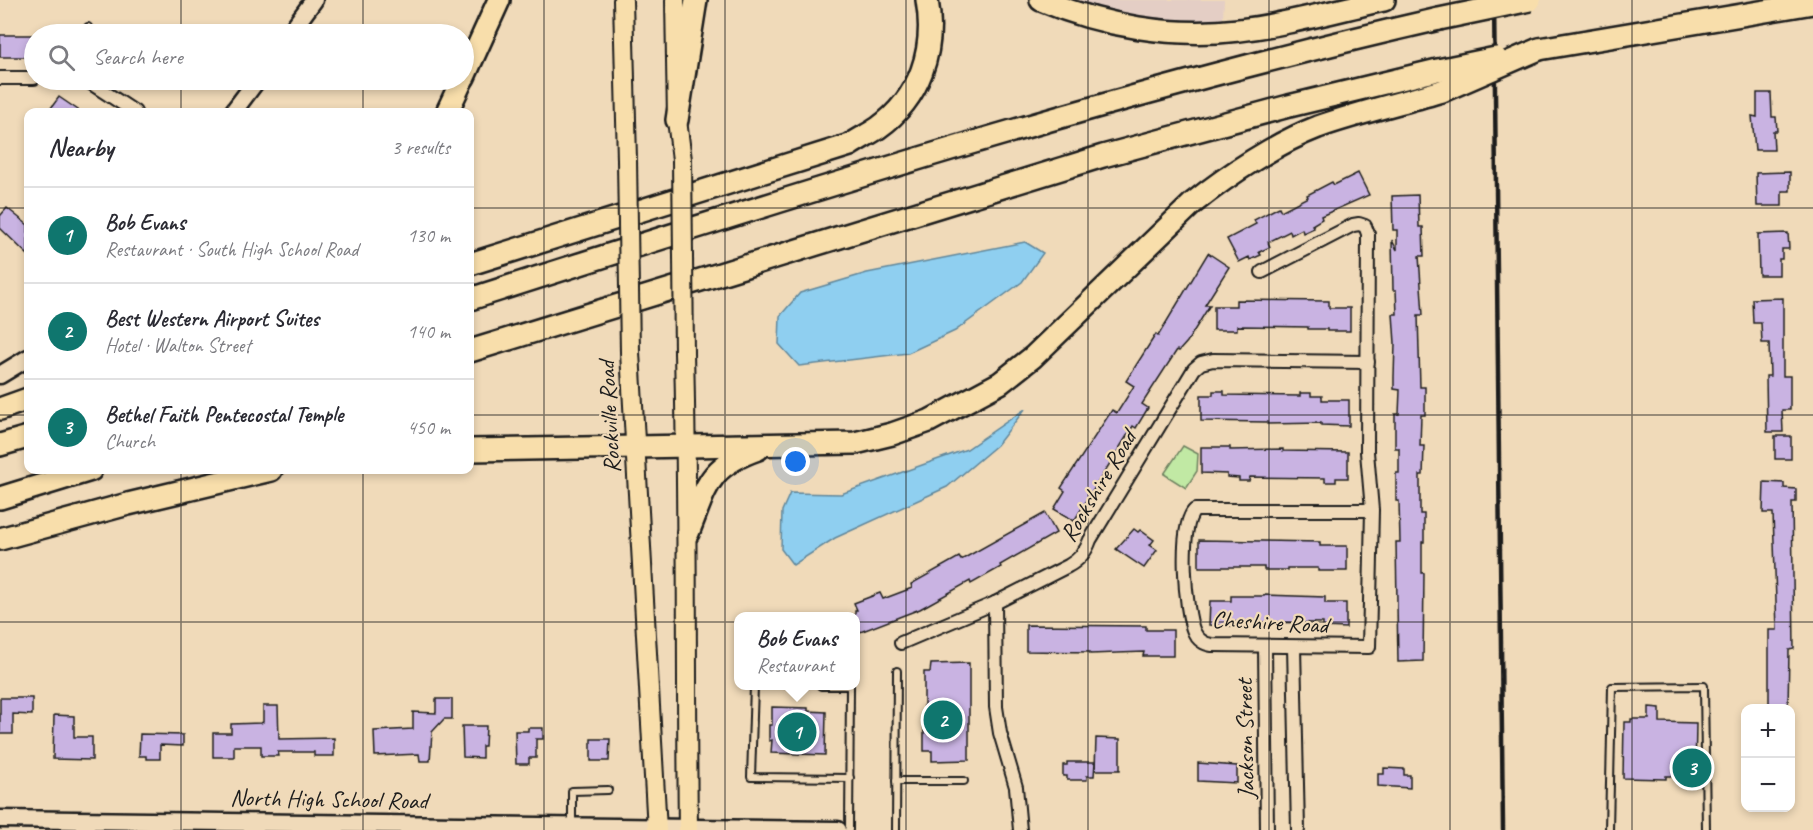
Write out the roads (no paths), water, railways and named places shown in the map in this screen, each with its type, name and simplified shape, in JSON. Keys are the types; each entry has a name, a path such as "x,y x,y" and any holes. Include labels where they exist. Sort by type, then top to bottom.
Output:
{"highway":[{"path":"474,55 500,0"},
{"path":"677,120 696,0"},
{"path":"474,263 850,145 879,128 906,102 922,73 930,45 927,0"},
{"path":"1041,0 1082,15 1141,28 1207,32 1240,30 1384,0"},
{"path":"474,297 1101,104 1327,44 1530,0"},
{"path":"474,350 1103,156 1289,106 1438,70 1539,49 1813,3"},
{"path":"474,450 855,442 892,434 929,421 1000,382 1033,357 1193,203 1251,162 1317,128 1442,91 1539,49"},
{"path":"449,108 457,90"},
{"path":"0,409 24,400"},
{"path":"0,446 24,438"},
{"path":"688,533 717,470 736,457 772,443"},
{"path":"0,498 78,474"},
{"path":"0,539 128,504 254,474"}],"main road":[{"name":"Rockville Road","path":"623,0 630,352 657,829"},
{"path":"675,0 677,120 682,160 688,533 686,705 688,829"}],"street":[{"path":"297,24 314,0"},
{"path":"0,78 24,78"},
{"path":"101,90 129,108"},
{"path":"236,108 250,90"},
{"name":"Cheshire Road","path":"1262,272 1353,225 1365,226 1368,234 1367,452 1372,510 1369,647 1210,645 1202,642 1195,634 1185,581 1185,536 1190,514 1199,509 1372,510"},
{"path":"0,375 24,360"},
{"name":"Rockshire Road","path":"901,642 995,603 1071,565 1083,554 1194,369 1203,362 1213,360 1368,362"},
{"path":"995,603 996,707 1000,733 1016,787 1020,830"},
{"name":"Jackson Street","path":"1265,647 1267,830"},
{"path":"1294,647 1298,830"},
{"name":"North High School Road","path":"0,819 254,826 838,830"}],"lane":[{"path":"896,830 897,671"},
{"path":"1610,830 1612,687 1704,686 1706,830"},
{"path":"754,690 751,777 850,778"},
{"path":"849,830 850,690"},
{"path":"896,781 964,781"},
{"path":"565,827 572,791 608,790"}],"water":[{"path":"1025,242 1043,253 1022,282 955,331 908,353 799,366 779,344 780,316 800,293 867,273"},
{"path":"1025,409 997,445 947,487 835,538 793,565 781,549 782,511 790,493 841,494 967,449"}],"railway":[{"path":"1494,0 1503,830"}],"place":[{"name":"Best Western Airport Suites","path":"943,720"},
{"name":"Bob Evans","path":"797,732"},
{"name":"Bethel Faith Pentecostal Temple","path":"1692,768"}]}
